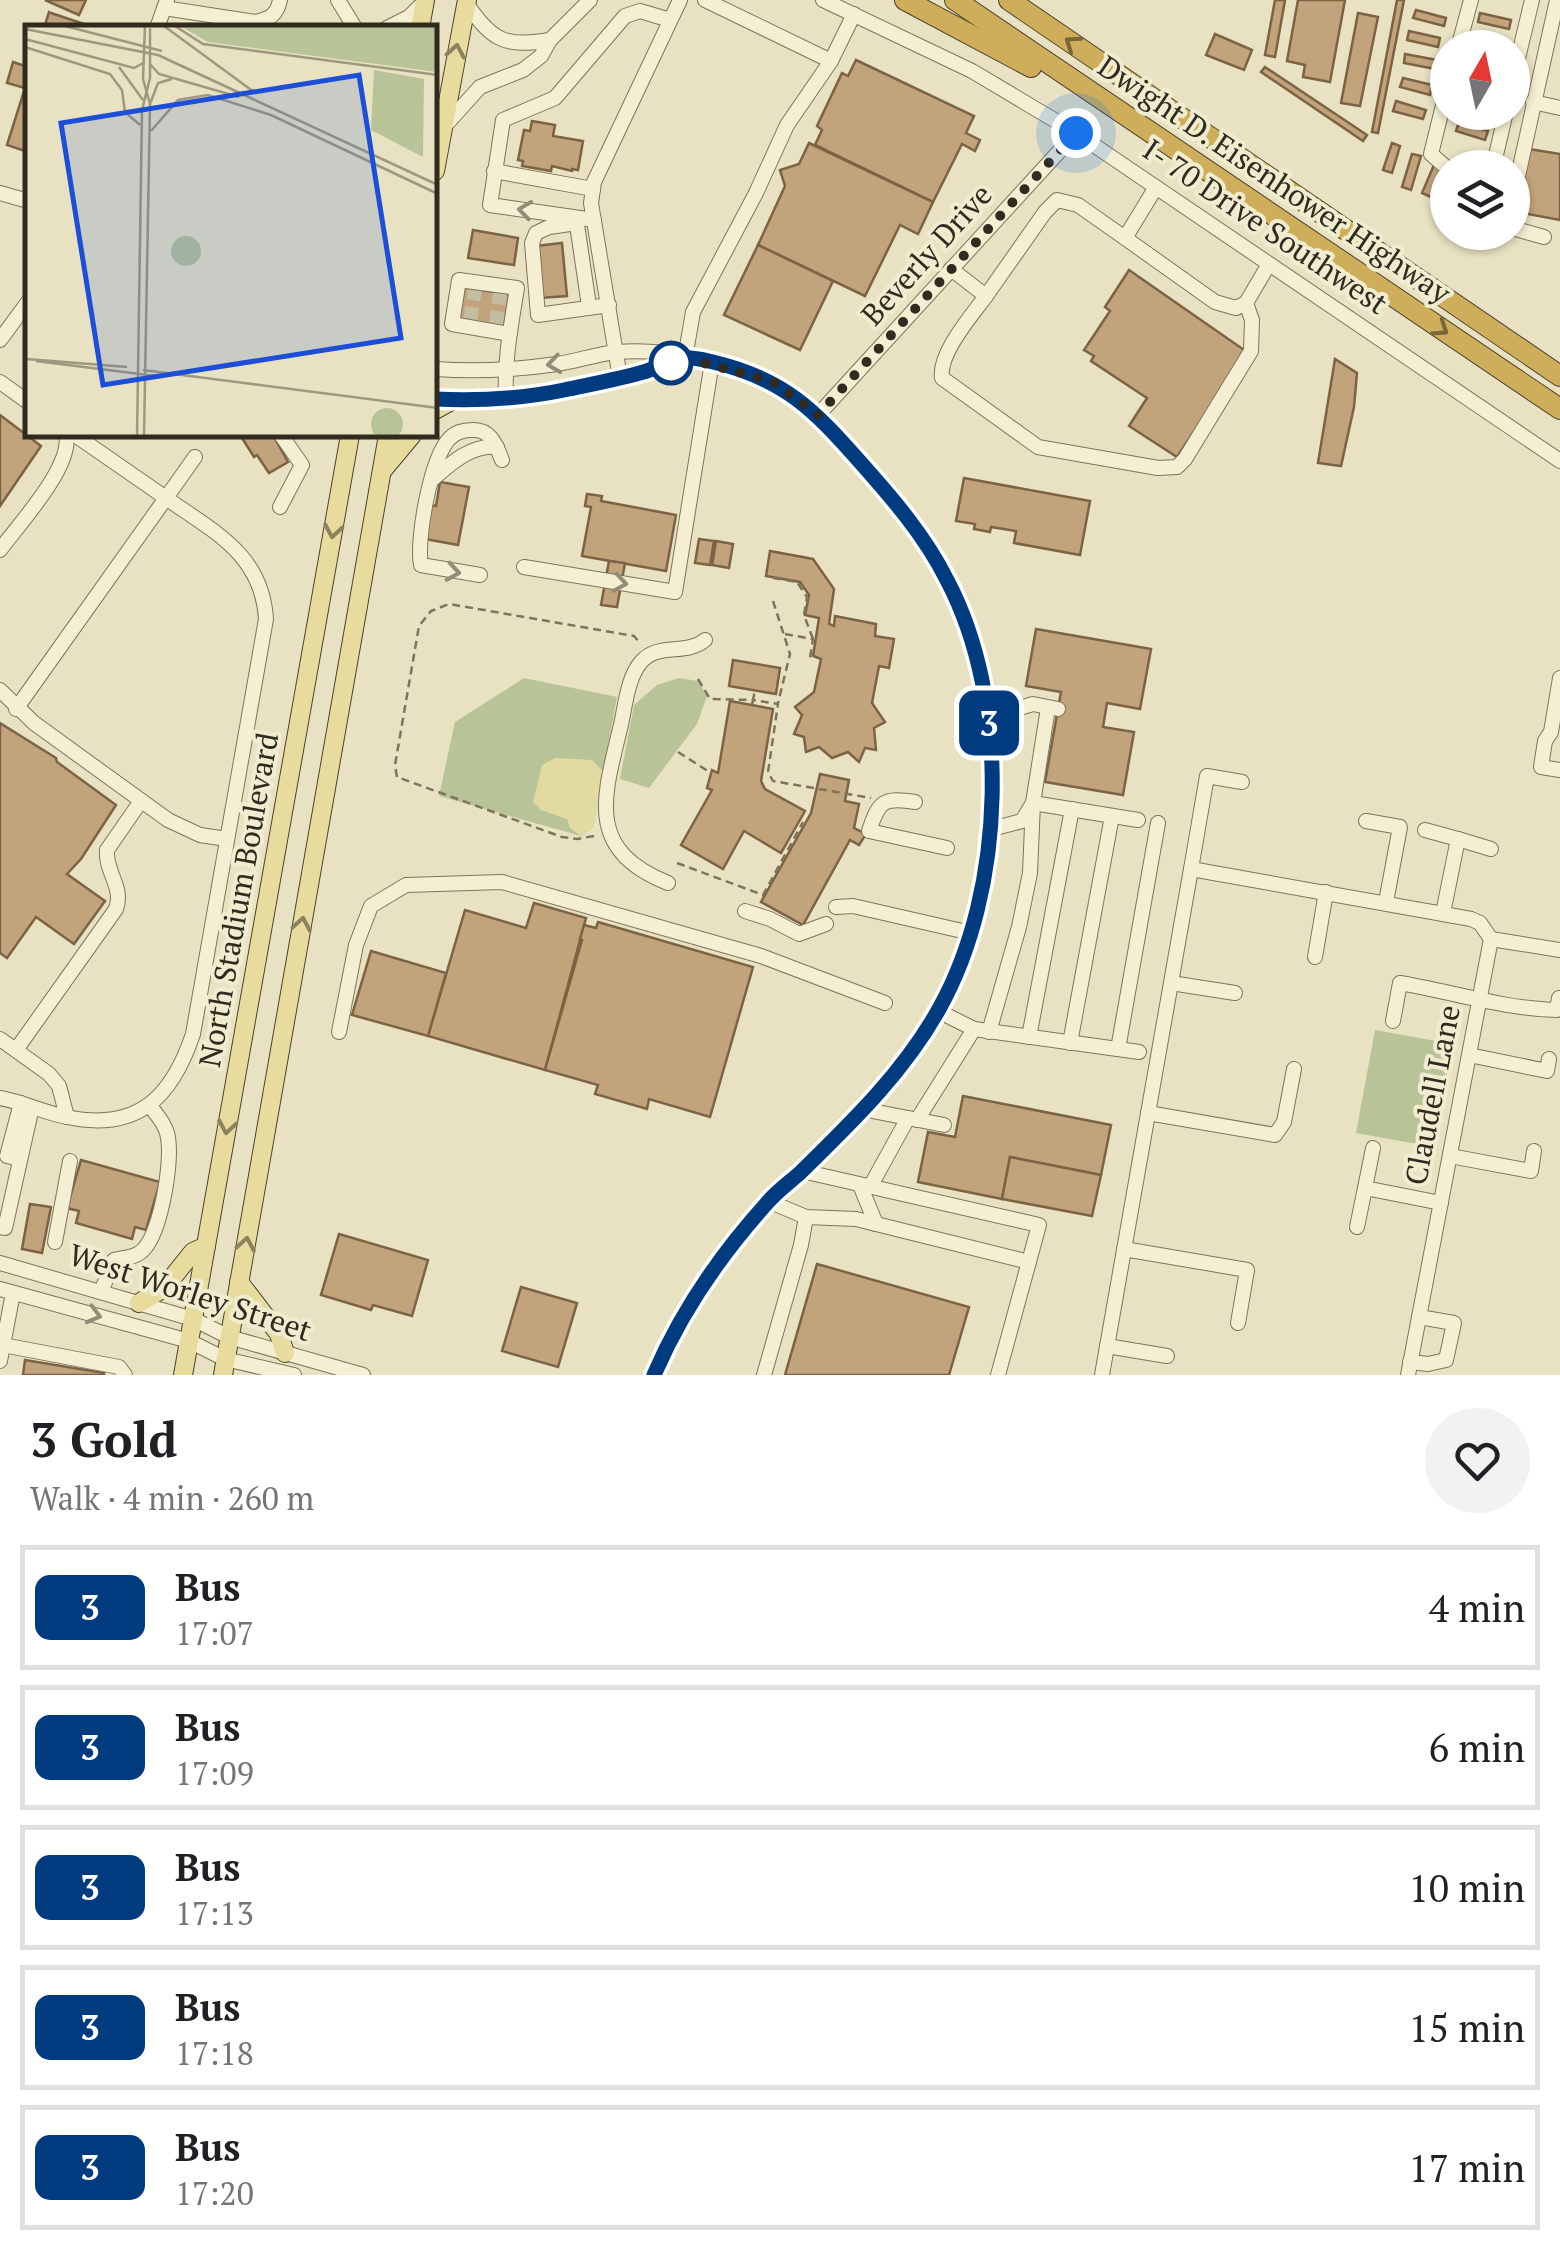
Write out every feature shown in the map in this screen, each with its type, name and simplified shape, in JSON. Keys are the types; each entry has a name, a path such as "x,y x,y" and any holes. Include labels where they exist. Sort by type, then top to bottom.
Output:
{"highway":[{"path":"904,0 998,47 1066,87 1100,98"},
{"name":"Dwight D. Eisenhower Highway","path":"954,0 1560,409"},
{"name":"Dwight D. Eisenhower Highway","path":"1010,0 1560,376"}],"main road":[{"path":"421,25 425,0"},
{"path":"438,153 466,2"},
{"path":"224,1367 388,438"},
{"path":"382,471 410,438"},
{"name":"North Stadium Boulevard","path":"183,1375 346,440"},
{"path":"139,1303 164,1288 192,1252 206,1246"},
{"path":"239,1282 279,1334 285,1353"}],"street":[{"path":"165,4 255,22 269,20 276,14 280,0"},
{"path":"338,0 353,25"},
{"path":"393,25 409,17 425,0"},
{"path":"442,128 480,88 522,70 541,56 550,40 590,0"},
{"path":"620,378 594,220 593,188 604,156 680,0"},
{"path":"705,0 831,61"},
{"name":"I- 70 Drive Southwest","path":"823,0 972,71 1076,133 1560,461"},
{"path":"1462,30 1470,0"},
{"path":"1525,30 1532,0"},
{"path":"1522,150 1556,0"},
{"path":"466,2 483,27 503,42 550,40"},
{"path":"594,220 490,205 503,120 555,98 626,16 640,12 670,20"},
{"path":"685,358 692,312 756,193 787,125 831,61 854,14"},
{"path":"1532,102 1560,108"},
{"name":"Beverly Drive","path":"818,415 1076,133"},
{"path":"494,172 593,188"},
{"path":"1125,238 1156,187"},
{"path":"0,193 25,199"},
{"path":"1246,302 1252,320 1251,350 1177,467 1158,468 1038,447 942,378 940,370 986,296 1044,212 1057,200 1078,205 1215,302 1236,308 1246,302 1269,264"},
{"path":"577,220 589,306"},
{"path":"577,220 536,232 532,243 538,314 609,305"},
{"path":"1530,233 1544,237"},
{"path":"581,245 598,242"},
{"path":"951,269 986,296"},
{"path":"501,330 452,324 459,280 475,286 517,288 501,330 506,399"},
{"path":"0,340 25,306"},
{"path":"438,369 505,370 616,352 712,362 772,381 818,415 904,511 947,579 979,664 988,717 992,829 971,933 938,1011 899,1072 768,1201 700,1289 669,1340 654,1375"},
{"path":"444,400 506,399 620,378 685,358"},
{"path":"524,567 675,592 712,362"},
{"path":"0,382 25,400"},
{"path":"432,481 468,452 486,446 499,454 494,440 479,430 464,430 450,437 432,481 418,550 421,565 480,575"},
{"path":"0,550 63,462 67,438"},
{"path":"0,1098 66,1117 98,1122 127,1118 150,1106 185,1061 194,1034 266,619 256,575 240,552 79,438"},
{"path":"280,508 302,465 284,438"},
{"path":"16,709 195,457"},
{"path":"668,883 633,866 615,845 603,808 604,793 635,672 650,655 696,648 705,640"},
{"path":"1560,678 1541,767 1560,770"},
{"path":"0,690 16,709 168,820 200,834 226,839"},
{"path":"865,1186 982,1030 1020,928 1030,873 1033,802 1053,708 1033,704 988,717"},
{"path":"1102,1375 1207,776 1242,782"},
{"path":"915,802 891,798 882,803 870,831 947,848"},
{"path":"16,1050 116,909 120,898 106,858 107,850 141,801"},
{"path":"1033,802 1138,820"},
{"path":"992,829 1022,821 1033,802"},
{"path":"1029,1037 1072,809"},
{"path":"1070,1042 1112,816"},
{"path":"1366,821 1400,827 1386,902"},
{"path":"1118,1050 1158,823"},
{"path":"1424,830 1491,849"},
{"path":"1443,912 1458,839"},
{"path":"1191,870 1443,912 1480,923 1491,939 1560,950"},
{"path":"340,1032 356,945 371,906 406,885 502,882 761,956 885,1003"},
{"path":"1315,956 1326,892"},
{"path":"836,906 853,906 971,933"},
{"path":"745,911 799,934 826,924"},
{"name":"Claudell Lane","path":"1409,1368 1491,939"},
{"path":"1171,982 1235,993"},
{"path":"1393,1021 1400,983 1525,1010 1557,1010 1559,998"},
{"path":"938,1011 982,1030 1140,1052"},
{"path":"0,1039 49,1074 59,1086 66,1117"},
{"path":"1468,1056 1547,1071"},
{"path":"1148,1113 1275,1134 1284,1122 1294,1069"},
{"path":"0,1226 4,1228 13,1158 26,1105"},
{"path":"101,1292 114,1260 142,1252 154,1233 169,1140 166,1127 150,1106"},
{"path":"862,1109 944,1125"},
{"path":"1357,1227 1373,1148"},
{"path":"1450,1156 1529,1178 1534,1151"},
{"path":"55,1242 70,1161"},
{"path":"802,1171 1038,1225 998,1375"},
{"path":"865,1186 876,1224"},
{"path":"1365,1188 1440,1203"},
{"path":"768,1201 806,1217 876,1224 1029,1262"},
{"path":"764,1375 806,1217"},
{"path":"1124,1248 1247,1270 1238,1323"},
{"name":"West Worley Street","path":"0,1263 193,1319 230,1337 363,1375"},
{"path":"6,1291 2,1353 118,1372"},
{"name":"West Worley Street","path":"6,1291 189,1341 224,1367 294,1375"},
{"path":"1409,1368 1446,1360 1452,1343 1454,1323 1419,1317"},
{"path":"1107,1346 1167,1356"}],"path":[{"path":"773,578 797,582 807,597 804,615 813,639 810,658"},
{"path":"773,601 790,654 768,772 773,781 872,798"},
{"path":"608,829 583,839 568,838 398,777 395,765 419,626 435,608 456,605 634,636 650,655"},
{"path":"783,634 813,639"},
{"path":"698,679 710,698 778,704"},
{"path":"753,702 754,690"},
{"path":"678,752 711,773"},
{"path":"677,863 763,896 803,822"}],"green space":[{"path":"524,678 617,697 593,828 581,836 439,796 455,722"},
{"path":"679,678 698,681 707,696 697,724 649,788 620,779 634,705 657,685"},
{"path":"1375,1030 1453,1044 1434,1147 1356,1133"}],"sand":[{"path":"555,758 592,760 604,772 593,828 581,836 570,828 567,819 541,810 533,802 542,765"}],"building":[{"path":"45,0 86,0 79,15"},
{"path":"1275,0 1285,0 1275,57 1265,55"},
{"path":"1298,0 1345,0 1330,82 1303,77 1305,65 1287,61"},
{"path":"1397,0 1404,0 1378,133 1372,132"},
{"path":"1416,10 1446,18 1444,26 1413,18"},
{"path":"49,12 87,25 45,25"},
{"path":"1358,13 1378,17 1360,106 1341,103"},
{"path":"1480,13 1511,20 1509,29 1478,22"},
{"path":"1409,31 1430,36 1430,45 1407,40"},
{"path":"1215,34 1252,50 1244,70 1206,55"},
{"path":"1405,54 1430,59 1430,68 1404,63"},
{"path":"856,60 974,116 966,133 980,140 975,151 962,144 933,202 815,145 822,130 817,126 842,73 848,76"},
{"path":"13,62 25,66 25,88 7,83"},
{"path":"1265,67 1367,135 1363,141 1261,72"},
{"path":"1403,78 1430,85 1430,95 1400,87"},
{"path":"25,88 25,151 7,145"},
{"path":"1396,101 1426,110 1423,119 1393,111"},
{"path":"532,121 555,125 553,136 583,141 578,170 522,166 523,161 518,160 524,130 530,131"},
{"path":"1485,130 1488,131 1485,140 1456,131"},
{"path":"809,143 933,202 918,234 900,225 865,296 758,245 785,186 780,170 799,164"},
{"path":"1392,143 1400,146 1392,173 1383,170"},
{"path":"1529,150 1560,154 1560,220 1530,214"},
{"path":"1412,154 1421,156 1411,190 1402,187"},
{"path":"1430,174 1430,197 1422,193"},
{"path":"473,230 518,238 514,265 468,258"},
{"path":"562,243 567,296 540,298 535,246"},
{"path":"758,245 833,281 800,350 724,315"},
{"path":"1129,270 1247,352 1177,457 1129,426 1147,398 1091,361 1094,356 1084,350 1110,311 1105,307"},
{"path":"463,287 511,295 506,327 457,319"},
{"path":"1335,359 1357,373 1341,466 1318,463"},
{"path":"0,415 25,434 25,438 41,446 0,506"},
{"path":"242,438 275,438 288,462 269,473 257,455 254,457"},
{"path":"964,478 1090,501 1080,555 1014,543 1016,531 991,527 990,532 956,521"},
{"path":"440,482 469,487 458,545 425,539 422,503 436,506"},
{"path":"587,494 602,496 601,501 676,515 666,571 582,556 591,507 585,506"},
{"path":"699,539 714,541 710,565 695,563"},
{"path":"716,541 733,544 729,568 712,565"},
{"path":"770,551 813,559 834,589 829,624 834,626 835,616 876,624 875,636 894,639 889,668 879,666 872,703 885,722 874,728 876,750 865,748 859,762 848,752 832,758 819,747 806,752 804,737 794,734 802,715 795,707 814,692 821,659 813,656 819,618 805,615 809,595 800,582 766,576"},
{"path":"609,561 625,563 617,607 601,605"},
{"path":"1036,629 1151,649 1140,709 1107,703 1103,727 1134,732 1123,795 1045,782 1061,692 1026,686"},
{"path":"733,660 780,668 776,694 729,686"},
{"path":"730,701 773,709 761,781 765,789 805,811 781,853 744,831 723,869 681,845 712,790 707,788 712,770 718,773"},
{"path":"0,723 56,758 116,805 67,874 105,901 74,944 36,917 7,958 0,953"},
{"path":"820,774 849,780 845,801 859,804 854,828 866,834 859,845 850,840 803,925 761,902 811,813"},
{"path":"534,903 586,918 545,1070 428,1036 465,910 526,928"},
{"path":"598,922 753,967 710,1117 649,1099 647,1109 595,1094 598,1085 545,1070 584,925 596,928"},
{"path":"371,951 446,973 428,1036 352,1015"},
{"path":"963,1096 1111,1125 1101,1175 1010,1157 1002,1199 918,1182 928,1132 955,1137"},
{"path":"1010,1157 1101,1175 1092,1216 1002,1199"},
{"path":"81,1160 160,1182 146,1230 135,1227 132,1239 76,1223 79,1211 67,1208"},
{"path":"30,1204 51,1207 42,1253 22,1249"},
{"path":"339,1234 428,1260 412,1316 373,1305 371,1310 321,1295"},
{"path":"817,1264 969,1307 949,1375 785,1375"},
{"path":"521,1287 577,1303 558,1367 502,1351"},
{"path":"25,1360 104,1373 104,1375 23,1375"}],"tunnel":[{"path":"470,321 475,289"},
{"path":"496,325 500,293"}],"bus line":[{"name":"3","path":"438,399 484,401 531,396 620,378 685,358 712,362 772,381 818,415 904,511 947,579 979,664 988,717 992,829 971,933 940,1007 899,1072 768,1201 700,1289 669,1340 654,1375"}],"route":[{"path":"671,363 685,358 712,362 772,381 818,415 1076,133"}]}
